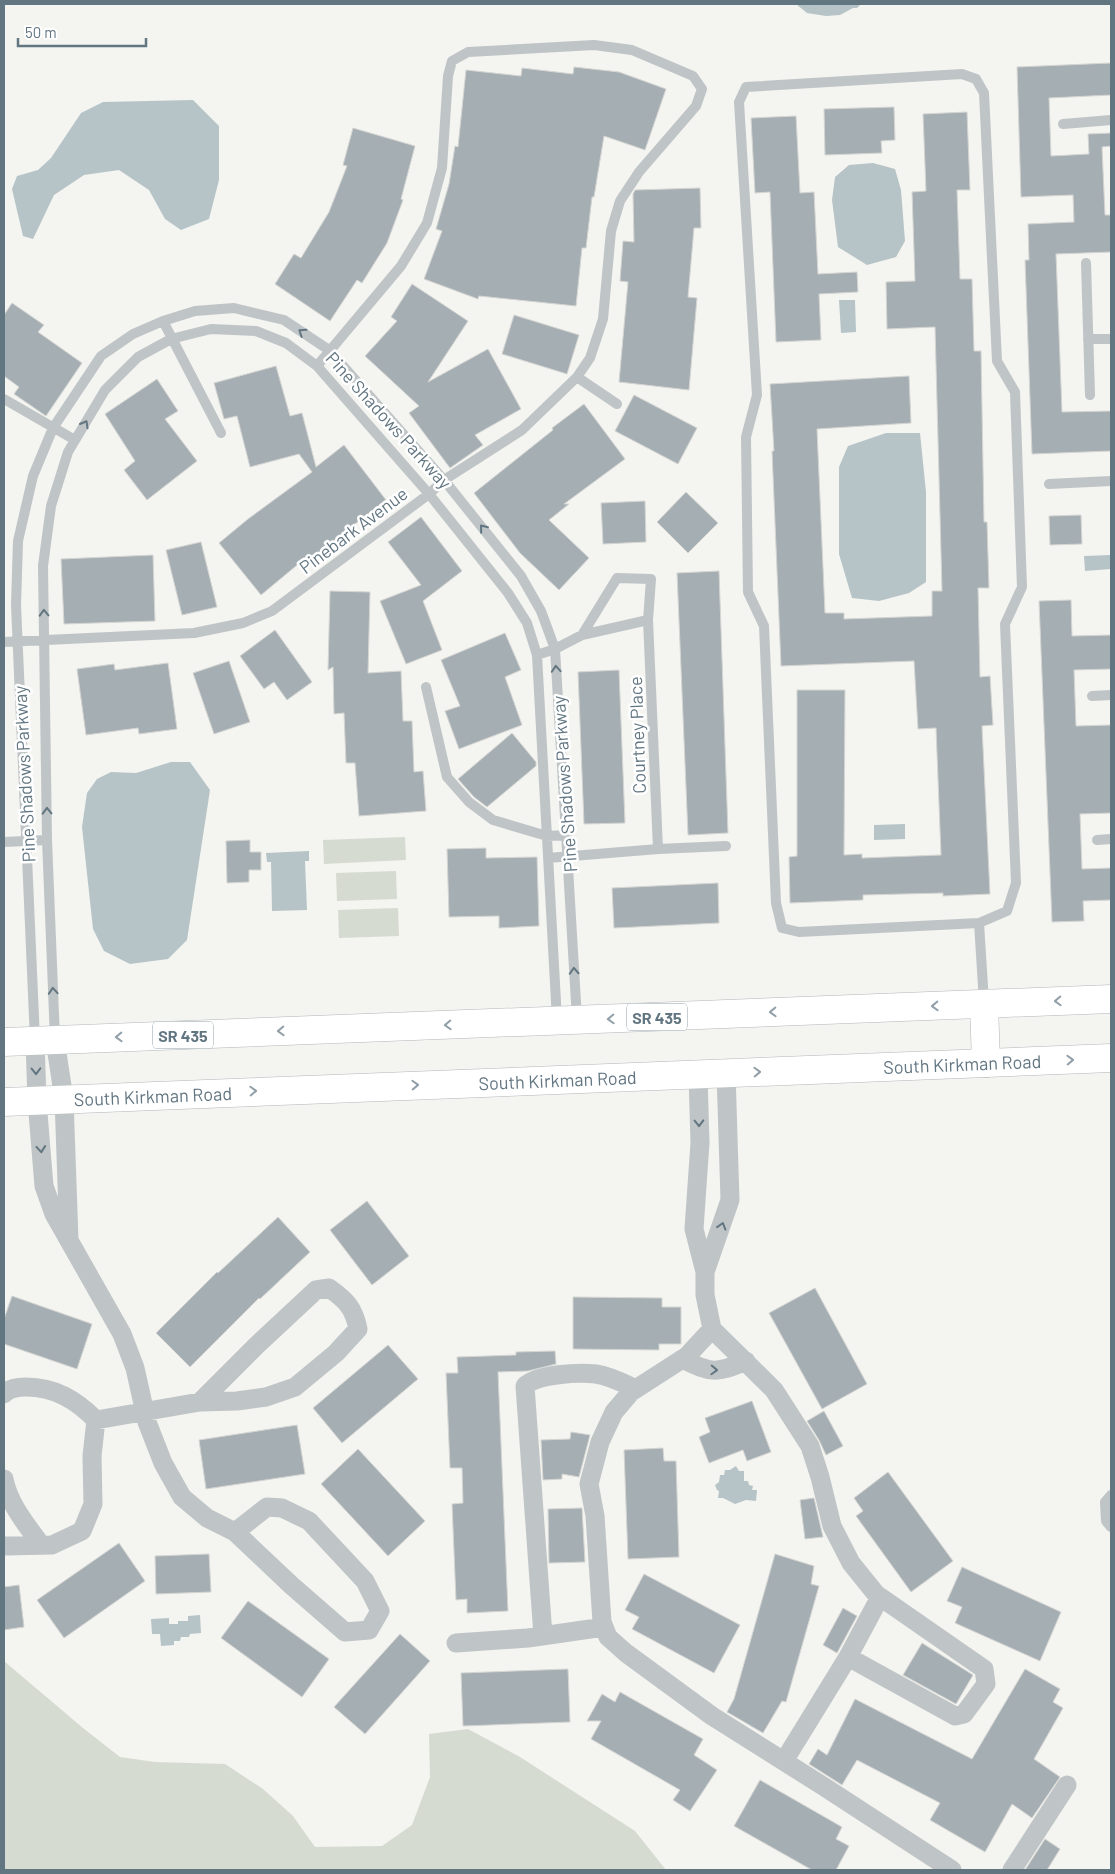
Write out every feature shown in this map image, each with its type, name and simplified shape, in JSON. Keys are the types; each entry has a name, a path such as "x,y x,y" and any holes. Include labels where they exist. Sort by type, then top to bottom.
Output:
{"main road":[{"name":"SR 435","path":"4,1042 1111,999"},
{"path":"984,1004 986,1063"},
{"name":"South Kirkman Road","path":"4,1102 1111,1058"}],"street":[{"name":"Pine Shadows Parkway","path":"45,1040 64,1099 69,1242"},
{"name":"Pine Shadows Parkway","path":"45,1040 37,1101 44,1186 54,1214 122,1334 135,1368 145,1411 163,1463 182,1497 207,1518 235,1532 291,1585 345,1632 369,1630 380,1612 365,1581 309,1521 282,1508 266,1507 235,1532"},
{"path":"705,1272 730,1200 726,1073"},
{"path":"698,1074 700,1143 694,1229 705,1272 706,1295 712,1329 774,1390 810,1446 832,1526 851,1563 880,1597 984,1668 986,1684 964,1714 955,1716 848,1657"},
{"path":"96,1420 200,1402 237,1401 266,1397 296,1387 336,1353 358,1329 355,1314 344,1298 329,1288 316,1290 200,1402"},
{"path":"712,1329 687,1356 631,1392 614,1412 600,1442 589,1484 595,1516 602,1622 608,1638 712,1716 952,1870"},
{"path":"682,1359 712,1371 727,1369 746,1361"},
{"path":"543,1636 525,1386 538,1378 595,1374 636,1388"},
{"path":"4,1394 7,1390 19,1387 40,1387 65,1396 81,1405 96,1420"},
{"path":"4,1546 52,1544 82,1531 93,1504 92,1456 96,1420"},
{"path":"5,1487 18,1513 41,1545"},
{"path":"784,1761 848,1657 880,1597"},
{"path":"456,1643 543,1636 604,1627"},
{"path":"1012,1870 1066,1784"}],"lane":[{"name":"Pinebark Avenue","path":"4,642 194,633 243,623 272,612 429,494 444,480 522,430 577,377 590,358 603,319 611,231 620,201 638,172 696,106 702,89 693,76 632,50 594,45 468,52 452,61 448,76 442,168 427,222 401,266 329,350"},
{"path":"962,74 976,79 984,93 997,361 1015,392 1022,587 1005,624 1016,883 1007,911 979,923 799,932 782,928 776,903 764,626 748,592 746,437 757,395 739,102 746,87 962,74"},
{"path":"1063,124 1111,120"},
{"path":"1086,263 1090,395"},
{"name":"Pine Shadows Parkway","path":"45,1040 27,841 16,605 18,541 33,476 53,428 101,356 133,334 163,321 194,311 234,308 284,320 329,350 444,480 521,576 541,611 555,649 567,835 567,1021"},
{"path":"163,321 221,433"},
{"name":"Pine Shadows Parkway","path":"45,1040 47,840 43,566 51,506 68,452 105,390 138,357 171,339 211,329 256,331 286,343 317,366 429,494 508,593 526,623 537,655 548,858 567,1021"},
{"path":"1088,339 1111,338"},
{"path":"317,366 329,350"},
{"path":"577,377 617,404"},
{"path":"4,399 75,440"},
{"path":"1049,484 1111,481"},
{"name":"Courtney Place","path":"582,635 616,578 651,579 648,620 658,849"},
{"path":"537,655 555,649 582,635 648,620"},
{"path":"426,688 446,777 469,802 493,820 547,836 567,835"},
{"path":"1092,696 1111,695"},
{"path":"1097,840 1111,839"},
{"path":"4,842 47,840"},
{"path":"548,858 658,849 726,846"},
{"path":"979,923 984,1004"},
{"path":"1111,1495 1105,1502 1106,1521 1111,1527"}],"shaded area":[{"path":"796,4 861,4 857,8 853,8 840,15 826,16 807,13"},
{"path":"193,100 219,126 219,180 209,219 181,230 165,219 149,190 119,170 84,175 54,195 33,239 23,236 12,189 17,176 38,170 51,158 81,113 103,102"},
{"path":"873,163 895,169 901,190 905,241 896,257 867,265 838,247 832,200 835,177 849,165"},
{"path":"839,300 855,300 856,332 841,333"},
{"path":"886,433 920,433 926,492 926,582 909,593 879,601 852,598 839,554 839,467 848,446"},
{"path":"1111,555 1111,569 1085,571 1084,556"},
{"path":"171,762 190,762 210,790 187,940 168,959 130,964 104,951 93,929 82,827 87,793 97,779 111,772 136,773"},
{"path":"905,824 905,839 874,840 874,825"},
{"path":"405,837 406,860 324,864 323,840"},
{"path":"309,851 309,861 305,861 307,910 272,911 271,862 267,862 266,853"},
{"path":"396,871 397,899 337,901 336,873"},
{"path":"398,908 399,936 339,938 338,910"},
{"path":"736,1466 739,1471 744,1471 744,1481 748,1481 749,1485 753,1486 752,1490 757,1490 756,1501 746,1500 735,1504 723,1498 718,1498 719,1491 715,1485 719,1482 720,1475 724,1475 725,1470 730,1470"},
{"path":"200,1615 201,1633 190,1634 189,1637 181,1637 180,1641 174,1641 174,1645 161,1646 160,1634 152,1634 151,1619 169,1618 169,1624 178,1624 178,1621 188,1621 188,1616"},
{"path":"4,1661 120,1757 155,1762 225,1764 263,1789 293,1816 315,1847 382,1846 412,1825 430,1777 429,1734 468,1729 520,1757 635,1831 666,1870 4,1870"}],"building":[{"path":"1111,63 1111,95 1049,98 1051,156 1089,154 1088,134 1111,133 1111,146 1102,147 1105,215 1111,215 1111,252 1056,254 1062,412 1111,411 1111,451 1032,454 1025,260 1029,260 1028,224 1074,222 1073,195 1021,197 1017,67"},
{"path":"574,67 619,72 666,89 645,150 604,136 594,197 592,197 586,248 582,248 576,306 479,296 478,299 424,279 442,231 436,229 449,184 455,146 458,147 466,70 521,76 522,68 573,74"},
{"path":"894,107 895,140 881,141 882,153 825,155 824,109"},
{"path":"967,112 970,190 957,190 960,279 972,279 974,351 981,351 984,522 987,522 989,588 978,588 980,677 990,676 993,725 982,726 990,894 943,896 943,893 863,895 863,900 790,903 789,857 797,856 797,690 845,690 844,855 862,854 862,858 941,855 936,728 918,729 914,661 781,666 770,384 909,376 911,423 817,429 825,613 844,613 844,619 932,616 932,591 942,591 935,327 887,329 886,282 915,281 912,192 926,191 923,114"},
{"path":"796,116 800,193 814,192 818,274 857,272 858,292 819,294 821,340 776,342 770,192 755,193 751,118"},
{"path":"353,128 415,146 401,199 403,200 387,243 362,283 357,280 330,321 275,284 294,254 301,258 329,212 347,166 343,165"},
{"path":"700,188 701,228 694,228 688,297 697,298 689,390 619,382 628,282 620,281 623,241 634,242 633,194 635,190"},
{"path":"412,284 468,321 428,382 488,349 521,409 475,435 483,445 450,468 409,413 419,406 365,356 397,321 391,317"},
{"path":"12,303 44,325 38,332 82,363 46,416 14,394 19,387 4,376 4,315"},
{"path":"514,315 579,335 567,374 502,354"},
{"path":"276,366 290,416 302,413 316,467 344,445 386,500 342,534 343,536 311,560 308,556 261,595 219,543 312,472 299,454 250,467 237,416 224,419 214,383"},
{"path":"157,379 178,411 165,419 197,461 147,500 124,470 135,461 105,414"},
{"path":"634,395 697,428 678,464 615,431"},
{"path":"584,404 625,459 564,504 569,504 549,520 589,558 559,590 520,553 474,493"},
{"path":"686,492 718,523 688,553 657,522"},
{"path":"645,501 646,542 603,544 601,503"},
{"path":"1081,515 1082,544 1050,545 1049,516"},
{"path":"421,517 462,571 423,601 442,650 406,664 380,601 421,585 388,542"},
{"path":"201,542 217,607 182,615 166,550"},
{"path":"153,555 155,621 64,624 61,559"},
{"path":"719,571 728,833 688,835 677,573"},
{"path":"330,591 370,592 368,673 401,671 403,721 412,721 414,772 423,771 426,811 359,816 355,763 346,763 344,713 334,714 333,667 328,670"},
{"path":"1071,600 1072,636 1111,635 1111,669 1074,670 1076,726 1111,725 1111,813 1080,814 1082,869 1111,868 1111,900 1083,901 1084,921 1052,922 1039,601"},
{"path":"275,630 312,682 287,700 274,682 264,689 240,656"},
{"path":"505,633 521,670 505,677 522,725 459,749 445,711 460,706 441,660"},
{"path":"229,661 250,722 214,734 193,673"},
{"path":"168,663 177,729 139,734 138,728 86,735 77,669 114,664 115,670"},
{"path":"619,670 625,823 584,824 578,672"},
{"path":"512,733 536,762 536,766 487,807 474,797 458,779"},
{"path":"250,840 250,852 261,852 261,870 249,870 249,882 227,883 226,841"},
{"path":"486,848 486,858 537,857 539,926 499,928 499,916 449,917 447,849"},
{"path":"718,883 719,923 614,928 612,888"},
{"path":"367,1201 409,1256 372,1285 330,1230"},
{"path":"278,1217 310,1252 259,1298 190,1367 156,1333 217,1272"},
{"path":"815,1288 867,1384 822,1409 769,1313"},
{"path":"12,1296 92,1324 77,1369 4,1344 4,1319"},
{"path":"573,1297 662,1298 662,1307 681,1307 681,1344 659,1344 659,1350 573,1349"},
{"path":"388,1345 418,1379 342,1443 313,1408"},
{"path":"555,1351 556,1364 528,1371 498,1372 508,1611 467,1613 467,1599 456,1600 452,1504 463,1503 462,1468 450,1468 446,1373 458,1373 457,1357 516,1355 516,1352"},
{"path":"752,1401 771,1452 747,1461 743,1450 709,1463 699,1437 710,1432 705,1418"},
{"path":"824,1411 843,1446 826,1455 807,1421"},
{"path":"297,1425 305,1474 206,1489 199,1440"},
{"path":"571,1432 590,1435 579,1477 562,1474 562,1479 543,1480 541,1440 570,1439"},
{"path":"663,1448 664,1461 676,1461 679,1557 628,1559 624,1450"},
{"path":"358,1449 425,1521 388,1556 321,1484"},
{"path":"888,1472 953,1561 911,1592 856,1516 863,1511 854,1498"},
{"path":"814,1498 823,1537 805,1539 800,1500"},
{"path":"582,1508 585,1562 549,1563 548,1509"},
{"path":"119,1543 145,1581 64,1638 37,1600"},
{"path":"209,1554 211,1592 156,1594 155,1556"},
{"path":"775,1554 814,1566 811,1584 819,1586 786,1702 782,1701 763,1733 727,1712 734,1699"},
{"path":"962,1567 1061,1612 1040,1661 955,1623 962,1607 947,1601"},
{"path":"644,1574 740,1625 714,1673 632,1629 639,1617 625,1610"},
{"path":"19,1585 24,1627 4,1630 4,1587"},
{"path":"248,1601 329,1659 302,1697 221,1638"},
{"path":"843,1608 857,1616 837,1653 823,1645"},
{"path":"400,1634 430,1661 365,1734 334,1707"},
{"path":"922,1643 973,1675 956,1704 903,1675"},
{"path":"568,1669 570,1722 463,1726 461,1673"},
{"path":"1025,1669 1060,1689 1053,1702 1063,1708 1034,1759 1060,1777 1032,1818 1012,1804 985,1852 930,1820 940,1803 857,1760 842,1785 809,1764 818,1749 827,1755 855,1699 972,1759"},
{"path":"620,1692 703,1739 694,1755 717,1770 690,1811 673,1800 680,1790 591,1739 601,1721 587,1721 602,1694 615,1702"},
{"path":"760,1780 842,1827 836,1839 849,1846 836,1870 812,1870 734,1826"},
{"path":"1045,1839 1060,1849 1047,1870 1025,1870"}]}
